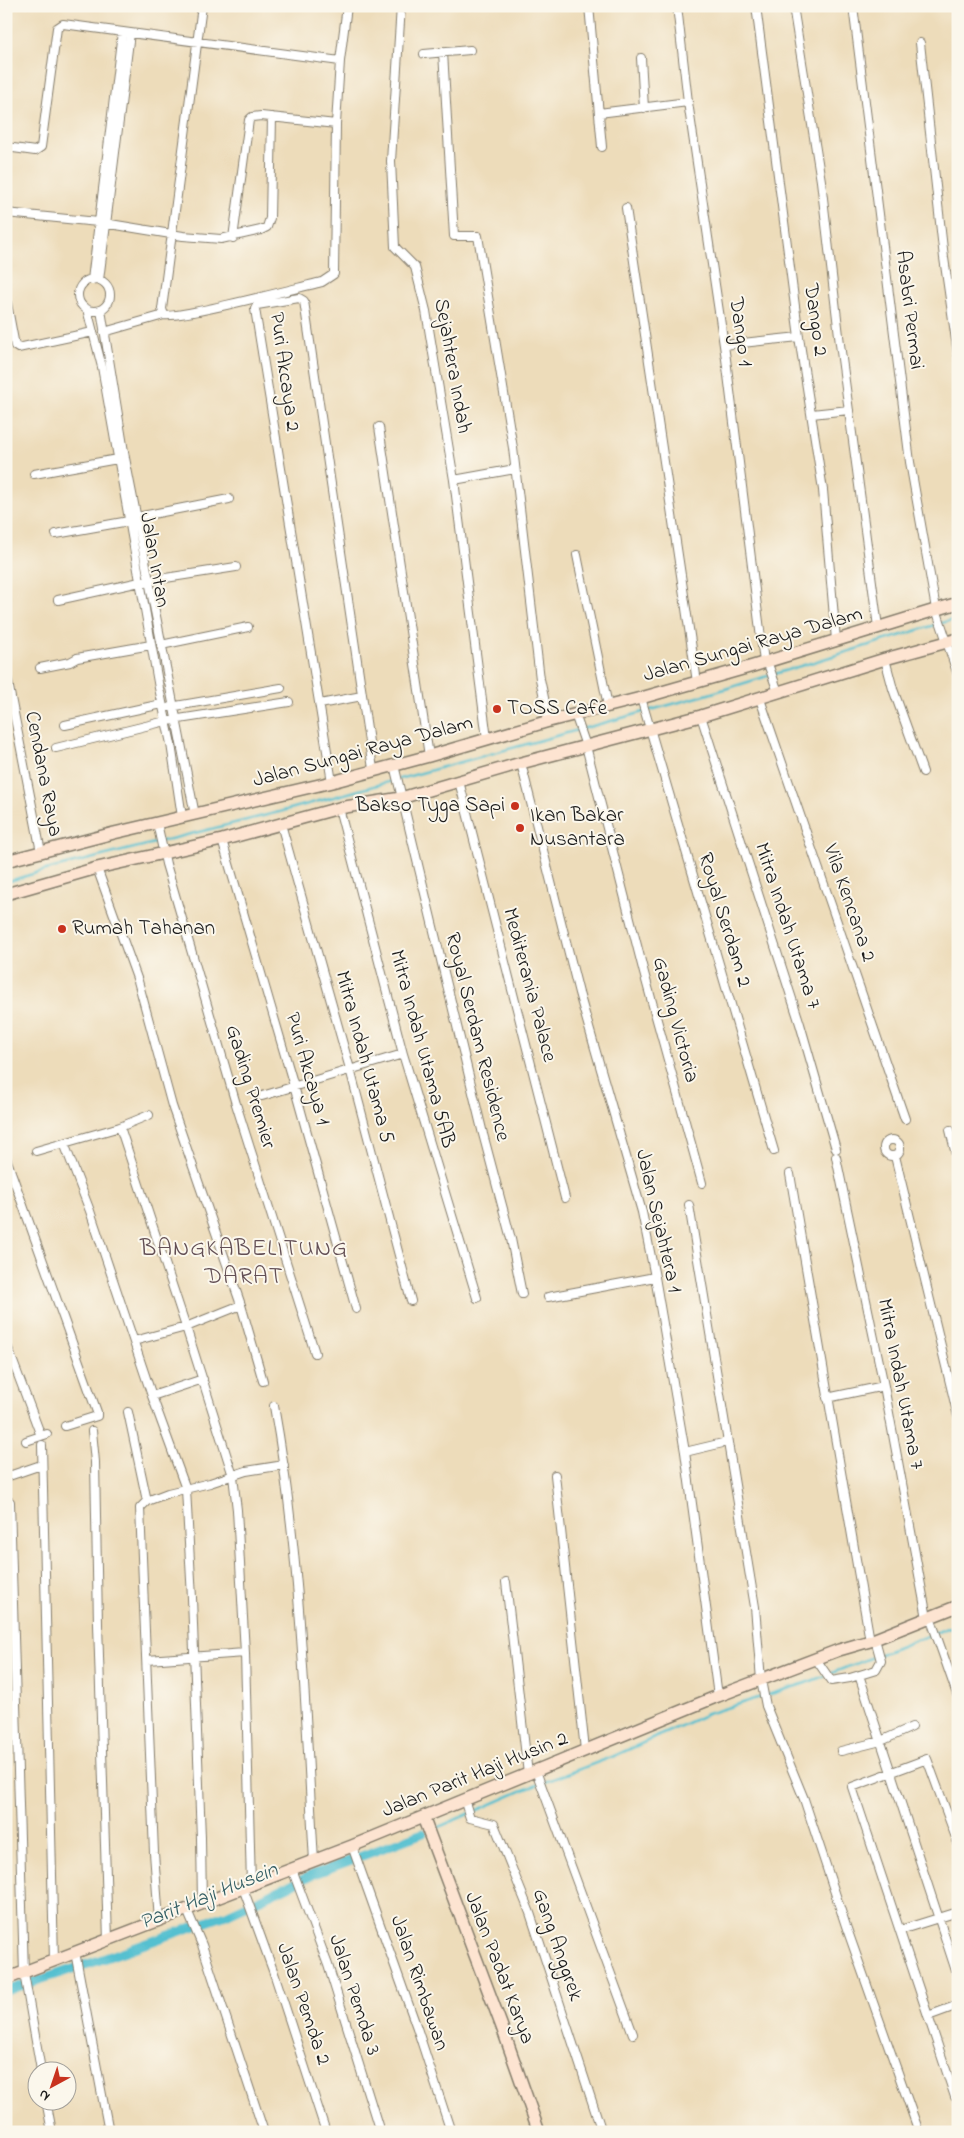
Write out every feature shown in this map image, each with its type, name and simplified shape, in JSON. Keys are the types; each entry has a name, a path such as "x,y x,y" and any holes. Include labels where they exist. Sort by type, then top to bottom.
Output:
{"street":[{"path":"164,315 162,309 202,6"},
{"path":"104,332 164,315 171,316 187,313 313,284 330,278 334,274 336,124 340,61 347,6"},
{"name":"Sejahtera Indah","path":"401,6 391,161 395,247 398,252 412,263 418,273 454,480 487,739"},
{"path":"588,6 602,147"},
{"name":"Dango 1","path":"677,6 688,102 724,345 767,663 777,688"},
{"name":"Dango 2","path":"756,6 799,337 822,490 836,640"},
{"path":"793,6 821,181 878,627"},
{"name":"Asabri Permai","path":"853,6 910,462 937,613 949,639 958,675"},
{"path":"6,147 35,151 41,147 57,28 63,24 340,61"},
{"path":"95,280 126,33"},
{"path":"920,43 944,258 958,354"},
{"path":"424,54 470,50"},
{"path":"443,52 454,236 478,236 515,469 540,679 549,720"},
{"path":"640,58 644,108"},
{"path":"599,113 688,102"},
{"path":"233,238 249,120 252,117 336,124"},
{"path":"6,213 101,223 183,236 221,239 233,238 261,230 269,224 272,118"},
{"path":"626,208 697,682"},
{"path":"95,280 105,284 110,293 108,303 101,310 87,309 81,304 78,294 82,284 95,280"},
{"path":"6,298 15,346 18,348 93,332"},
{"name":"Puri Akcaya 2","path":"332,782 254,309 257,306 300,298 304,299 373,769"},
{"name":"Jalan Intan","path":"87,309 102,367 121,459 129,521 182,818"},
{"path":"101,310 121,459 137,517 194,815"},
{"path":"724,345 799,337"},
{"path":"812,414 849,410"},
{"path":"379,427 429,756"},
{"path":"34,474 121,459"},
{"path":"454,480 515,469"},
{"path":"137,517 228,499"},
{"path":"56,534 129,521"},
{"path":"577,555 608,706"},
{"path":"58,600 140,582 150,582 236,567"},
{"name":"Jalan Sungai Raya Dalam","path":"6,861 158,826 182,818 332,782 373,769 395,768 549,720 576,717 608,706 642,701 697,682 767,663 878,627 937,613 958,604"},
{"path":"161,645 248,627"},
{"path":"6,894 97,868 222,840 339,808 459,781 701,716 760,699 777,688 949,639"},
{"path":"40,668 70,662 77,658 151,646"},
{"path":"884,659 892,690 923,772"},
{"name":"Cendana Raya","path":"6,672 40,852"},
{"path":"65,726 163,706 173,706 281,688"},
{"path":"320,704 362,696"},
{"name":"Vila Kencana 2","path":"760,699 905,1119"},
{"name":"Royal Serdam 2","path":"642,701 774,1151"},
{"path":"56,748 166,721 289,702"},
{"name":"Mitra Indah Utama 7","path":"701,716 800,1024 836,1153 930,1620 958,1696"},
{"name":"Gading Victoria","path":"576,717 586,746 644,973 702,1183"},
{"name":"Jalan Sejahtera 1","path":"521,763 579,992 642,1212 685,1452 718,1696"},
{"name":"Royal Serdam Residence","path":"395,768 483,1134 511,1240 522,1294"},
{"name":"Mediterania Palace","path":"459,781 566,1198"},
{"name":"Mitra Indah Utama 5AB","path":"339,808 403,1054 476,1298"},
{"name":"Mitra Indah Utama 5","path":"281,824 350,1069 411,1301"},
{"name":"Gading Premier","path":"158,826 163,852 236,1104 315,1353"},
{"name":"Puri Akcaya 1","path":"222,840 294,1086 356,1309"},
{"path":"97,868 138,981 172,1106 241,1305 262,1381"},
{"path":"262,1096 403,1054"},
{"path":"36,1151 120,1127 149,1115"},
{"name":"Jalan Pemda 2","path":"120,1127 233,1476 237,1510 245,1653 248,1901 326,2132"},
{"path":"950,1130 958,1163"},
{"path":"64,1143 90,1211 152,1396 186,1489 202,1838 202,1904"},
{"path":"895,1156 958,1416"},
{"path":"6,1158 98,1412 97,1416 91,1419 65,1426"},
{"path":"790,1174 827,1398 874,1643 880,1661 876,1670 830,1680 816,1659"},
{"path":"689,1205 755,1606 762,1686 766,1706 804,1799 843,1917 919,2132"},
{"path":"548,1297 655,1277"},
{"path":"134,1341 186,1327 241,1305"},
{"path":"6,1343 44,1435 26,1442"},
{"path":"152,1396 203,1379"},
{"path":"827,1398 884,1386"},
{"path":"274,1406 284,1465 300,1625 314,1861"},
{"path":"128,1412 147,1502"},
{"path":"92,1431 95,1462 108,1940"},
{"path":"685,1452 727,1442"},
{"path":"42,1446 54,1961"},
{"path":"6,1477 42,1465"},
{"path":"159,1921 154,1853 140,1508 147,1502 246,1471 284,1465"},
{"path":"555,1475 585,1750"},
{"path":"10,1502 24,1977 39,2060"},
{"path":"506,1582 535,1774 544,1791 634,2034"},
{"name":"Jalan Parit Haji Husin 2","path":"6,1979 24,1977 54,1961 76,1957 108,1940 202,1904 247,1887 294,1874 314,1861 424,1821 465,1801 535,1774 585,1750 718,1696 762,1686 816,1659 874,1643 930,1620 958,1606"},
{"path":"147,1660 245,1653"},
{"path":"859,1675 958,1977"},
{"path":"841,1751 881,1740 912,1727"},
{"path":"955,2097 852,1791 854,1786 927,1759 958,1843"},
{"name":"Gang Anggrek","path":"465,1801 470,1818 474,1821 487,1821 494,1824 530,1913 602,2132"},
{"name":"Jalan Padat Karya","path":"424,1821 502,2027 538,2132"},
{"name":"Jalan Rimbawan","path":"352,1846 452,2132"},
{"name":"Jalan Pemda 3","path":"294,1874 328,1965 380,2132"},
{"path":"188,1910 264,2132"},
{"path":"900,1930 958,1912"},
{"path":"76,1957 109,2132"},
{"path":"928,2016 958,2005"},
{"path":"48,2110 52,2132"}],"waterway":[{"path":"6,882 46,870 279,812 702,696 958,618"},
{"path":"432,1830 521,1791 612,1757 707,1714 806,1683 958,1624"},
{"name":"Parit Haji Husein","path":"6,1991 226,1915 314,1874 423,1833"}],"place":[{"name":"TOSS Cafe","path":"497,709"},
{"name":"Bakso Tyga Sapi","path":"515,806"},
{"name":"Ikan Bakar Nusantara","path":"520,828"},
{"name":"Rumah Tahanan","path":"62,929"}],"district":[{"name":"BANGKABELITUNG DARAT","path":"244,1263"}]}
